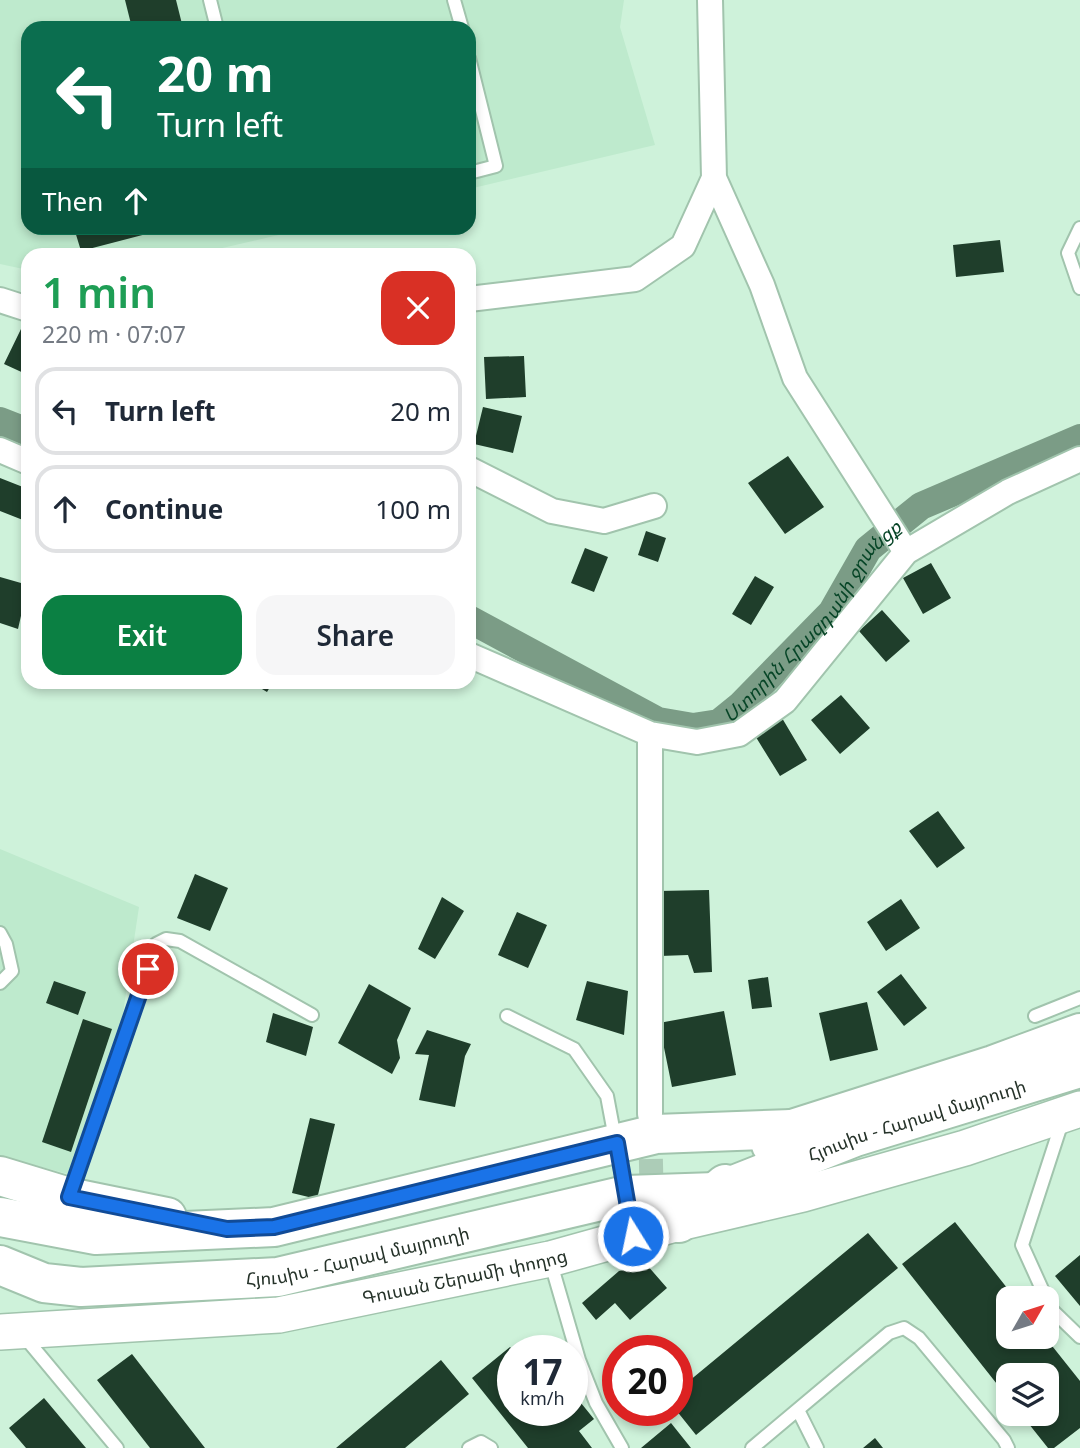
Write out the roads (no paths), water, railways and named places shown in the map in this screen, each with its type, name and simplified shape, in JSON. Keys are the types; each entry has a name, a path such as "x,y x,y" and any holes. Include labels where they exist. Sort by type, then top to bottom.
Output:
{"highway":[{"name":"Հյուսիս - Հարավ մայրուղի","path":"0,1217 96,1235 274,1227 656,1134 792,1129 993,1065 1080,1033"},
{"name":"Հյուսիս - Հարավ մայրուղի","path":"0,1265 44,1283 81,1287 278,1277 649,1218 855,1137 1080,1068"},
{"name":"Հյուսիս - Հարավ մայրուղի","path":"716,1192 792,1129"},
{"path":"0,1176 69,1197 227,1229"},
{"path":"649,1218 716,1192"},
{"path":"0,1287 10,1289 44,1283"}],"main road":[{"name":"Գուսան Շերամի փողոց","path":"10,1331 279,1315 550,1259 649,1218 803,1195 965,1148 1072,1112"}],"street":[{"path":"710,0 714,178 762,285 795,378 903,546"},
{"path":"476,298 635,279 683,246 714,178"},
{"path":"0,300 21,307"},
{"path":"0,450 21,459"},
{"path":"476,658 650,734 697,742 739,734 785,701 903,546 1008,492 1080,459"},
{"path":"476,473 552,511 604,521 654,506"},
{"path":"650,734 650,1114"}],"lane":[{"path":"210,0 215,21"},
{"path":"454,0 459,21"},
{"path":"476,86 496,166 476,171"},
{"path":"1080,228 1068,253 1080,288"},
{"path":"0,933 6,944 12,971 0,983"},
{"path":"69,1197 156,944 166,939 180,941 312,1015"},
{"path":"1035,1016 1080,998"},
{"path":"507,1016 574,1049 607,1096 617,1143 649,1218"},
{"path":"1040,1286 1022,1245 1072,1112"},
{"path":"550,1259 579,1360 592,1392 622,1448"},
{"path":"1059,1317 1080,1337"},
{"path":"752,1448 889,1333 904,1328 919,1338 1008,1448"},
{"path":"10,1331 117,1448"},
{"path":"798,1410 817,1448"},
{"path":"469,1448 481,1442 491,1448"}],"waterway":[{"name":"Ստորին Հրազդանի ջրանցք","path":"0,421 21,429"},
{"name":"Ստորին Հրազդանի ջրանցք","path":"476,623 658,721 693,727 719,723 740,706 832,612 868,549 921,506 1080,438"}],"tunnel":[{"path":"650,1123 652,1206"}]}
